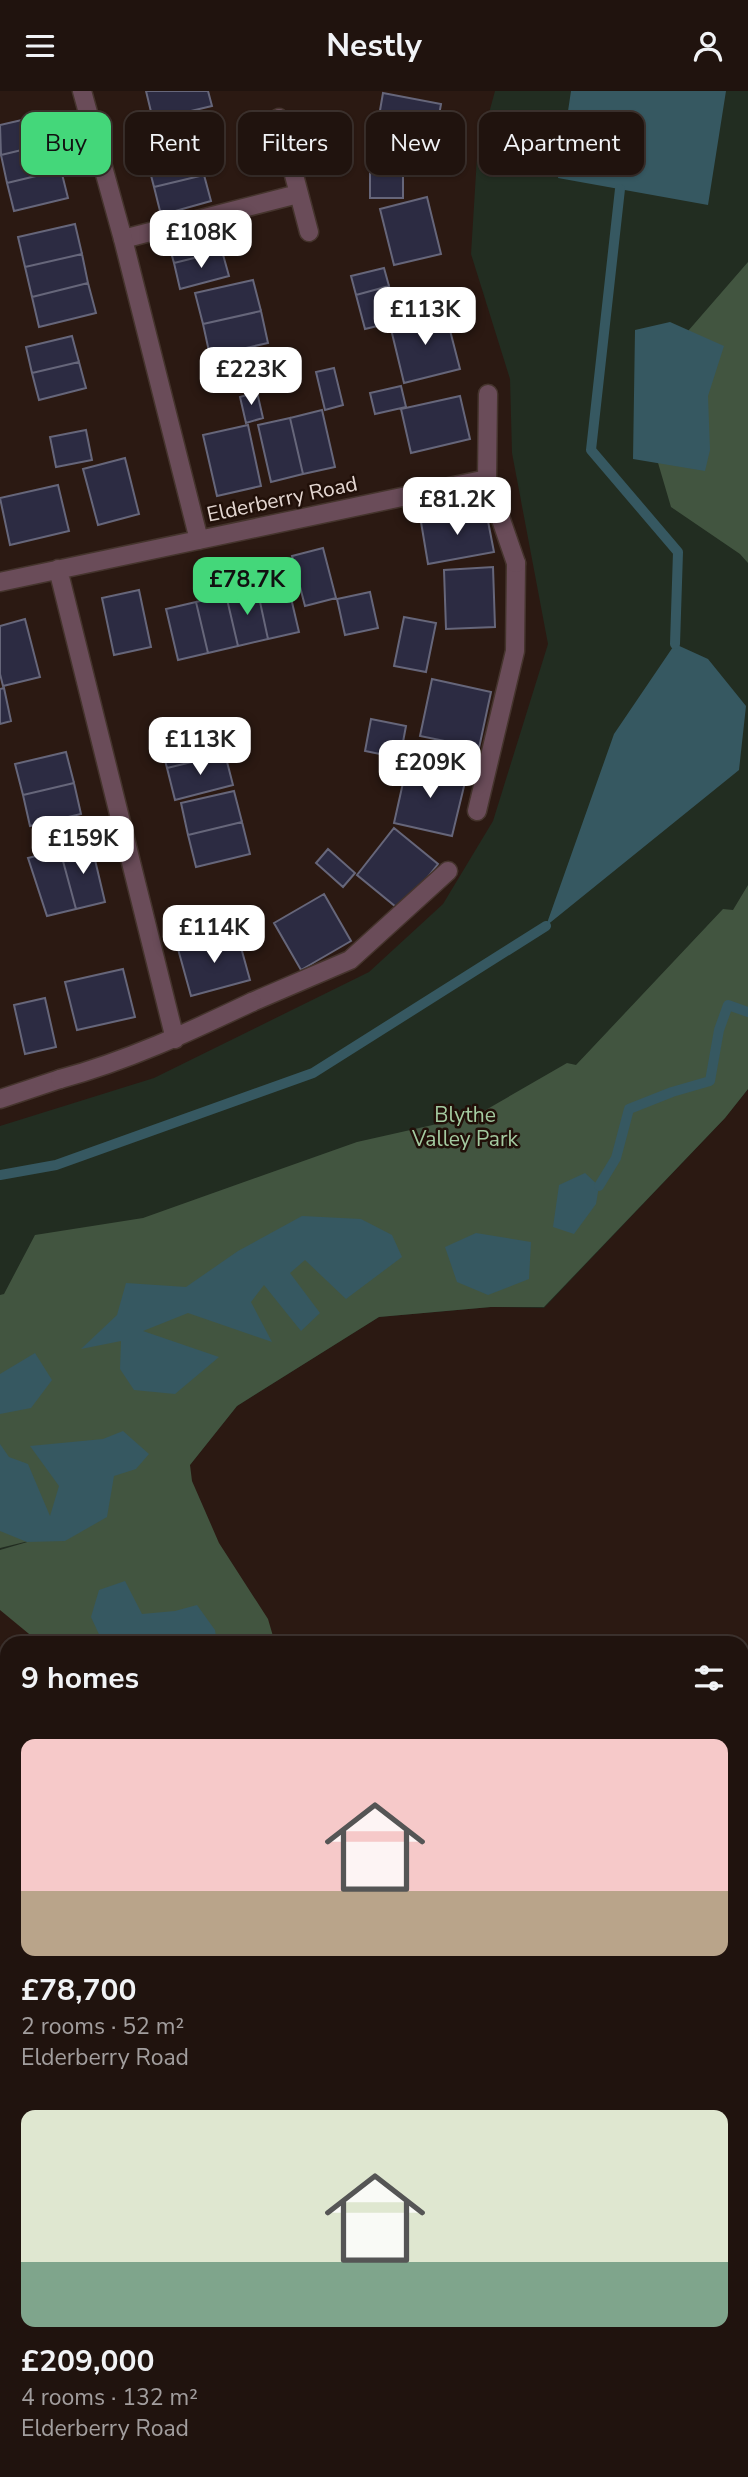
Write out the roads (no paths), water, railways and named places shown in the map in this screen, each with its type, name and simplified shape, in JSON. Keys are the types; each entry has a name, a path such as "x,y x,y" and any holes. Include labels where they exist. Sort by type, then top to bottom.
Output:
{"street":[{"path":"82,91 123,239 199,540"},
{"path":"293,175 309,232"},
{"path":"123,239 298,194"},
{"path":"477,811 515,651 516,563 487,479 488,394"},
{"name":"Elderberry Road","path":"0,582 487,479"},
{"path":"58,569 175,1039"},
{"path":"0,1099 99,1069 175,1039 350,960 448,871"}],"water":[{"path":"571,91 726,91 708,205 558,178 558,175 644,175 644,112 568,112"},
{"path":"670,322 724,346 708,396 710,450 705,471 633,459 635,330"},
{"path":"675,644 708,659 746,706 739,770 546,926 614,734"},
{"path":"585,1173 599,1186 596,1204 574,1234 553,1227 559,1185"},
{"path":"302,1216 361,1219 392,1235 402,1257 346,1299 305,1260 290,1273 320,1313 301,1331 264,1285 251,1302 272,1342 188,1313 143,1331 219,1357 175,1394 134,1390 120,1369 121,1341 81,1349 117,1315 126,1283 186,1287 238,1251"},
{"path":"476,1233 531,1242 529,1279 488,1295 457,1282 445,1247"},
{"path":"35,1353 52,1380 31,1408 0,1414 0,1374"},
{"path":"123,1431 149,1454 136,1469 114,1476 107,1517 65,1541 27,1542 0,1531 0,1444 9,1457 28,1464 50,1516 59,1486 30,1446 103,1439"},
{"path":"125,1581 142,1614 175,1611 197,1605 215,1630 216,1636 100,1636 91,1617 99,1590"}],"waterway":[{"path":"620,189 591,450 678,552 675,644"},
{"path":"0,1175 56,1165 313,1073 546,926"},
{"path":"599,1186 616,1158 629,1109 710,1081 719,1030 728,1005 748,1012"}],"park label":[{"name":"Blythe Valley Park","path":"465,1127"}]}
